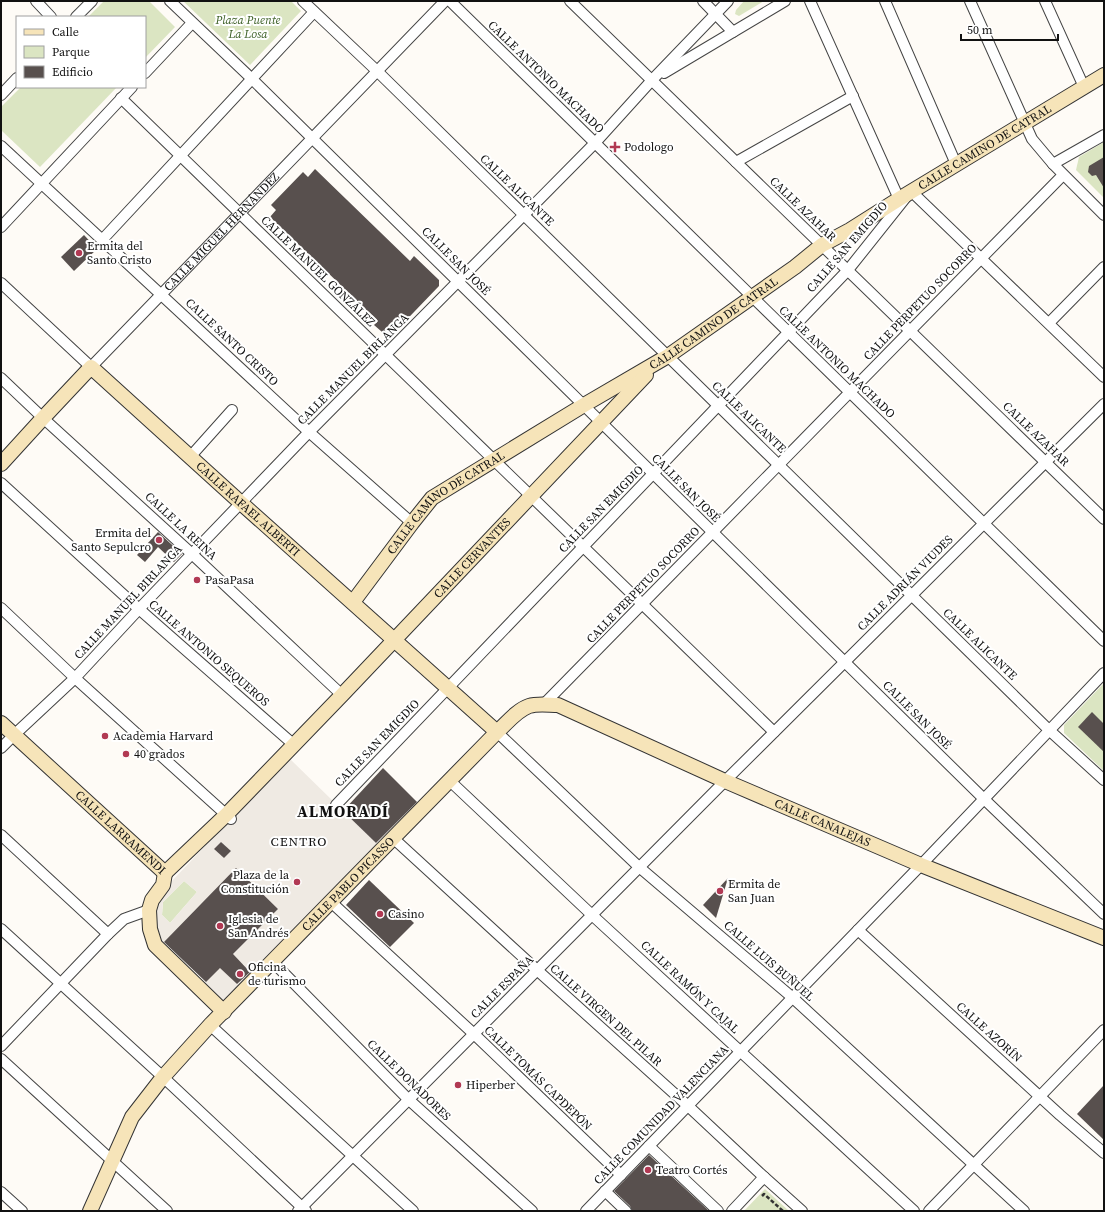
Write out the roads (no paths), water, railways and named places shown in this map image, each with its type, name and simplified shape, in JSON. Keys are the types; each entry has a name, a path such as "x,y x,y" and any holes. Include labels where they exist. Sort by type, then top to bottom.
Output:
{"main road":[{"name":"CALLE CAMINO DE CATRAL","path":"353,602 432,498 584,405 663,360 795,267 822,245 850,230 1104,75"},
{"name":"CALLE CERVANTES","path":"290,748 601,422 663,360"},
{"name":"CALLE MIGUEL HERNÁNDEZ","path":"1,464 91,367"},
{"name":"CALLE RAFAEL ALBERTI","path":"91,367 497,732"},
{"name":"CALLE PABLO PICASSO","path":"90,1211 132,1117 163,1077 210,1025 497,732 520,711 530,705 544,704"},
{"name":"CALLE CANALEJAS","path":"544,704 558,705 725,780 921,864 1104,938"},
{"name":"CALLE LARRAMENDI","path":"1,723 165,873 163,885 152,900 149,910 150,929 155,945 224,1012"},
{"path":"165,873 228,817 290,748"}],"street":[{"path":"36,1 50,16"},
{"path":"77,16 92,1"},
{"name":"CALLE SAN JOSÉ","path":"170,1 252,79 984,799 1104,914"},
{"name":"CALLE ALICANTE","path":"303,1 524,215 663,360 718,405 1049,730 1104,780"},
{"name":"CALLE MIGUEL HERNÁNDEZ","path":"91,367 445,1"},
{"name":"CALLE ANTONIO MACHADO","path":"450,1 1104,641"},
{"name":"CALLE AZAHAR","path":"570,1 1104,518"},
{"path":"703,1 733,32"},
{"name":"CALLE MANUEL BIRLANGA","path":"1,748 75,678 138,609 309,432 595,143 652,80 728,1"},
{"path":"652,80 785,1"},
{"path":"810,1 899,199"},
{"path":"885,1 956,164"},
{"path":"970,1 1032,139 1052,164 1104,215"},
{"path":"1046,1 1084,87"},
{"path":"102,240 314,12"},
{"path":"146,72 192,23"},
{"path":"1,95 16,79"},
{"path":"1,227 131,88"},
{"path":"736,162 853,96"},
{"name":"CALLE MANUEL GONZÁLEZ","path":"121,98 774,732"},
{"path":"1052,164 1104,134"},
{"name":"CALLE SANTO CRISTO","path":"1,146 309,432 412,523"},
{"name":"CALLE PERPETUO SOCORRO","path":"544,704 1063,175"},
{"path":"912,191 1104,378"},
{"name":"CALLE SAN EMIGDIO","path":"336,805 848,270 912,191"},
{"path":"1049,323 1104,267"},
{"name":"CALLE RAFAEL ALBERTI","path":"1,283 91,367"},
{"name":"CALLE LA REINA","path":"1,378 342,695"},
{"name":"CALLE ADRIÁN VIUDES","path":"725,780 1104,404"},
{"path":"190,457 232,410"},
{"name":"CALLE ANTONIO SEQUEROS","path":"1,483 290,748"},
{"path":"1,608 75,678 228,817"},
{"name":"CALLE COMUNIDAD VALENCIANA","path":"586,1211 1104,673"},
{"name":"CALLE LUIS BUÑUEL","path":"497,732 640,867 792,998 1024,1211"},
{"name":"CALLE ESPAÑA","path":"302,1210 408,1100 725,780"},
{"name":"CALLE RAMÓN Y CAJAL","path":"450,781 592,915 914,1211"},
{"path":"1,836 108,934"},
{"name":"CALLE VIRGEN DEL PILAR","path":"393,838 802,1211"},
{"name":"CALLE TOMÁS CAPDEPÓN","path":"331,902 474,1034 621,1176"},
{"path":"1,1046 124,919 149,910"},
{"path":"1,929 163,1077 302,1210"},
{"name":"CALLE AZORÍN","path":"858,930 1104,1153"},
{"name":"CALLE DONADORES","path":"273,962 408,1100 532,1211"},
{"path":"210,1025 413,1211"},
{"path":"929,1211 1104,1030"},
{"path":"1,1059 167,1211"},
{"path":"649,1146 718,1211"},
{"path":"732,1211 764,1177"},
{"path":"605,1191 626,1211"},
{"path":"1,1192 22,1211"}],"place":[{"name":"Podologo","path":"615,147"},
{"name":"Ermita del Santo Cristo","path":"79,253"},
{"name":"Ermita del Santo Sepulcro","path":"159,540"},
{"name":"PasaPasa","path":"197,580"},
{"name":"Academia Harvard","path":"105,736"},
{"name":"40 grados","path":"126,754"},
{"name":"Plaza de la Constitución","path":"297,882"},
{"name":"Ermita de San Juan","path":"720,891"},
{"name":"Casino","path":"380,914"},
{"name":"Iglesia de San Andrés","path":"220,926"},
{"name":"Oficina de turismo","path":"240,974"},
{"name":"Hiperber","path":"458,1085"},
{"name":"Teatro Cortés","path":"648,1170"}],"district":[{"name":"ALMORADÍ","path":"343,811"},
{"name":"CENTRO","path":"299,841"}],"park label":[{"name":"Plaza Puente La Losa","path":"248,27"}]}
